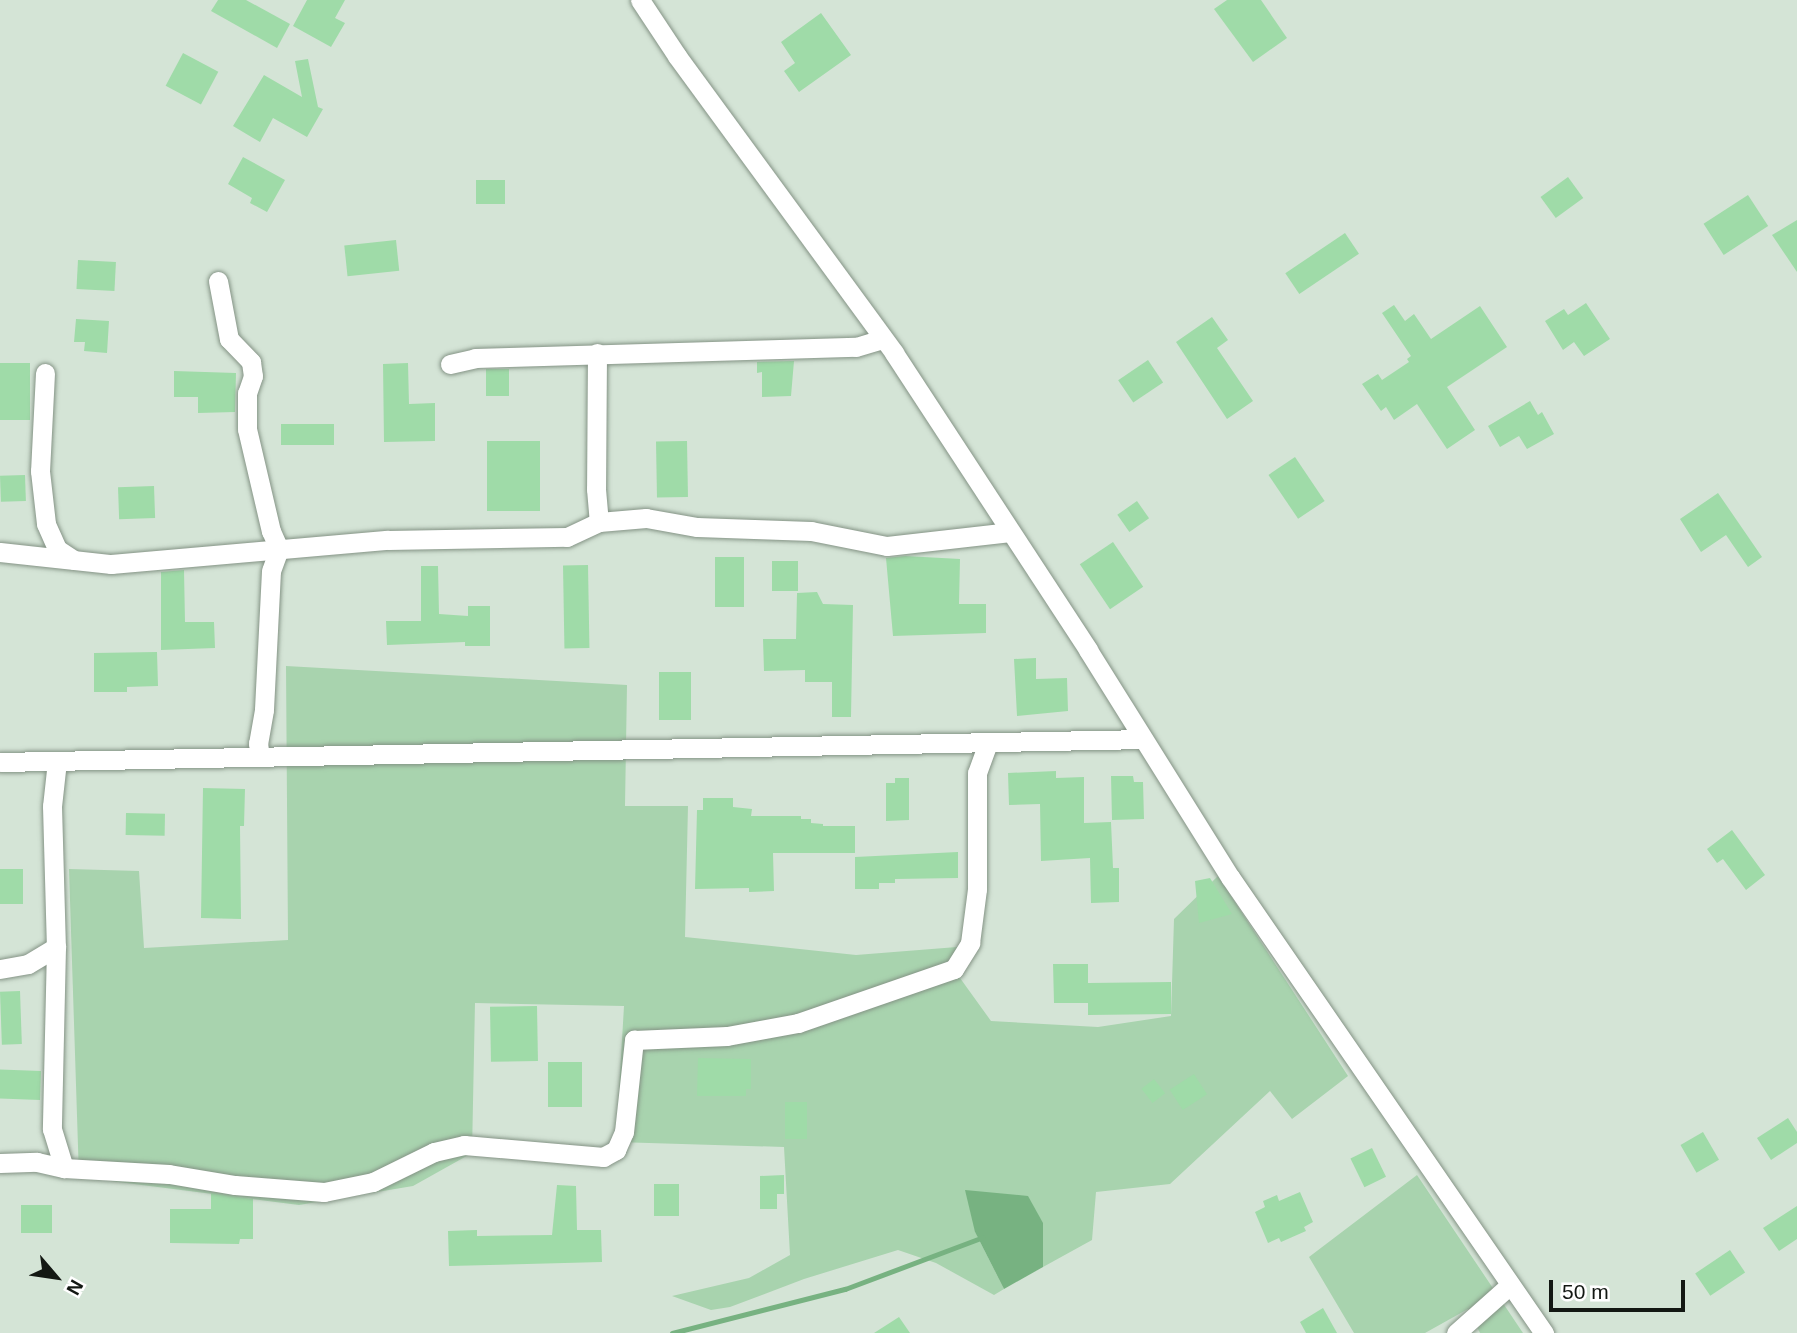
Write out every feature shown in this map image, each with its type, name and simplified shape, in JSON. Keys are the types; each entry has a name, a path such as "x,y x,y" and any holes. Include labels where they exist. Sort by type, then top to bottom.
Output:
{"street":[{"path":"640,0 677,56 883,339 1010,532 1230,877 1544,1333"},
{"path":"218,281 229,339 251,362 253,376 247,393 247,429 271,531 279,549 271,571 264,710 258,743 260,757"},
{"path":"450,364 475,358 856,347 883,339"},
{"path":"597,353 596,489 599,522"},
{"path":"45,373 40,471 46,524 57,549 78,562"},
{"path":"0,552 111,564 387,540 567,537 599,522 646,518 697,527 811,531 887,546 1010,532"},
{"path":"0,762 1143,739"},
{"path":"0,1163 37,1162 64,1168 169,1174 235,1185 324,1192 373,1182 434,1152 464,1145 603,1157 616,1150 624,1132 634,1040 727,1037 798,1023 954,969 970,943 977,889 977,773 988,742"},
{"path":"57,761 51,806 56,947 52,1129 64,1168"},
{"path":"0,969 28,964 56,947"},
{"path":"1455,1333 1510,1285"}],"shaded area":[{"path":"286,666 627,685 625,806 688,806 685,937 856,955 957,947 960,978 991,1021 1098,1027 1171,1016 1174,919 1218,876 1348,1076 1292,1119 1270,1091 1170,1184 1096,1192 1092,1240 1043,1267 1043,1223 975,1232 1004,1289 994,1295 936,1263 898,1250 804,1279 730,1307 711,1310 672,1296 749,1278 790,1255 784,1147 616,1142 624,1006 475,1003 472,1153 413,1186 299,1205 79,1177 69,869 139,871 144,948 288,940"},
{"path":"1417,1175 1523,1333 1480,1333 1468,1309 1425,1333 1354,1333 1309,1257"},
{"path":"965,1190 1028,1196 1043,1223 1043,1267 1004,1289 975,1232"}],"building":[{"path":"218,0 246,0 290,24 277,48 211,11"},
{"path":"307,0 345,0 335,18 345,23 331,47 293,26"},
{"path":"1227,0 1261,0 1287,38 1253,62 1214,9"},
{"path":"821,13 851,55 799,92 784,71 795,63 781,42"},
{"path":"183,53 218,72 201,104 166,86"},
{"path":"308,59 318,107 323,109 307,137 273,118 260,142 233,126 264,75 302,97 295,61"},
{"path":"243,157 285,180 267,212 250,203 252,198 228,184"},
{"path":"1568,177 1583,198 1556,218 1540,197"},
{"path":"476,180 505,180 505,204 476,204"},
{"path":"1748,195 1768,226 1724,255 1704,224"},
{"path":"1797,220 1797,272 1772,235"},
{"path":"1345,233 1359,254 1299,294 1285,273"},
{"path":"396,240 399,271 348,276 344,245"},
{"path":"78,260 116,262 114,291 76,289"},
{"path":"1586,303 1610,339 1584,356 1574,342 1563,350 1545,321 1564,309 1568,315"},
{"path":"1394,305 1405,321 1414,314 1431,339 1480,306 1507,347 1447,387 1475,430 1447,449 1417,404 1394,420 1386,407 1381,411 1362,384 1378,374 1382,380 1409,362 1407,359 1411,356 1382,313"},
{"path":"1212,317 1228,340 1217,348 1253,401 1227,419 1176,342"},
{"path":"76,319 109,321 107,353 84,351 85,342 74,342"},
{"path":"1148,360 1163,382 1133,403 1118,380"},
{"path":"794,361 791,396 762,397 762,372 757,373 757,362"},
{"path":"0,363 30,363 30,420 0,420"},
{"path":"408,363 409,404 435,403 435,441 384,442 383,364"},
{"path":"486,369 509,369 509,396 486,396"},
{"path":"174,371 236,373 235,412 198,413 198,397 174,397"},
{"path":"1530,401 1538,415 1542,412 1554,434 1527,449 1519,436 1500,447 1488,426"},
{"path":"281,424 334,424 334,445 281,445"},
{"path":"487,441 540,441 540,511 487,511"},
{"path":"687,441 688,497 657,498 656,442"},
{"path":"1295,457 1325,501 1298,519 1268,475"},
{"path":"25,475 26,501 1,502 0,476"},
{"path":"154,486 155,518 119,519 118,487"},
{"path":"1718,493 1762,557 1748,567 1726,535 1701,552 1680,519"},
{"path":"1137,501 1149,518 1129,532 1117,515"},
{"path":"1113,542 1143,587 1110,609 1080,564"},
{"path":"905,556 960,559 959,604 986,604 986,633 893,636 886,558"},
{"path":"715,557 744,557 744,607 715,607"},
{"path":"772,561 798,561 798,591 772,591"},
{"path":"563,565 588,565 589,648 564,648"},
{"path":"421,566 438,566 439,614 468,616 468,606 490,606 490,646 465,646 465,642 387,645 386,621 421,621"},
{"path":"184,570 185,622 214,622 215,648 161,650 161,572"},
{"path":"817,592 823,604 853,605 851,717 832,717 832,682 805,682 805,670 764,671 763,639 796,639 797,593"},
{"path":"157,652 158,686 127,687 127,692 94,692 94,653"},
{"path":"1036,658 1036,679 1067,678 1068,711 1017,716 1014,659"},
{"path":"659,672 691,672 691,720 659,720"},
{"path":"1056,771 1056,778 1084,777 1084,823 1111,822 1113,868 1119,868 1119,902 1091,903 1090,858 1041,861 1040,804 1009,805 1008,773"},
{"path":"1111,776 1133,776 1134,782 1143,782 1144,819 1112,820"},
{"path":"895,778 909,778 909,820 886,821 886,783 895,783"},
{"path":"203,788 245,789 244,826 240,826 241,919 201,918"},
{"path":"703,798 733,798 733,807 752,809 751,816 801,816 801,819 811,819 811,823 823,826 855,826 855,853 773,853 774,891 749,892 749,888 695,889 697,810 703,810"},
{"path":"126,813 165,814 165,836 126,835"},
{"path":"1732,830 1765,875 1746,890 1723,859 1717,863 1707,849"},
{"path":"958,852 958,878 895,879 895,883 879,883 879,889 855,889 855,857"},
{"path":"0,869 23,869 23,904 0,904"},
{"path":"1210,878 1232,914 1199,923 1195,881"},
{"path":"1053,964 1088,964 1088,983 1171,982 1171,1014 1088,1015 1088,1003 1054,1003"},
{"path":"20,991 22,1044 2,1045 0,992"},
{"path":"537,1006 538,1061 491,1062 490,1007"},
{"path":"698,1058 751,1059 751,1089 746,1089 746,1096 697,1096"},
{"path":"548,1062 582,1062 582,1107 548,1107"},
{"path":"0,1070 41,1071 40,1100 0,1099"},
{"path":"1194,1074 1207,1094 1183,1110 1170,1090"},
{"path":"1154,1079 1165,1093 1152,1103 1141,1089"},
{"path":"785,1102 807,1102 807,1139 785,1139"},
{"path":"1788,1118 1797,1132 1797,1143 1771,1160 1757,1138"},
{"path":"1703,1132 1719,1160 1696,1173 1680,1145"},
{"path":"1372,1148 1386,1177 1364,1187 1350,1159"},
{"path":"784,1175 784,1194 777,1194 777,1209 760,1209 760,1176"},
{"path":"654,1184 679,1184 679,1216 654,1216"},
{"path":"557,1185 576,1186 577,1230 601,1230 602,1262 449,1266 448,1231 477,1230 477,1236 552,1235"},
{"path":"1300,1192 1313,1222 1304,1227 1306,1231 1281,1242 1279,1238 1268,1243 1255,1212 1265,1207 1263,1201 1277,1195 1279,1201"},
{"path":"211,1193 253,1199 253,1239 240,1239 239,1244 170,1243 170,1209 211,1209"},
{"path":"21,1205 52,1205 52,1233 21,1233"},
{"path":"1797,1206 1797,1239 1779,1251 1763,1228"},
{"path":"1730,1250 1745,1272 1710,1296 1695,1273"},
{"path":"1323,1308 1337,1333 1306,1333 1300,1322"},
{"path":"899,1317 910,1333 874,1333"}],"waterway":[{"path":"672,1333 845,1289 983,1237"}]}
